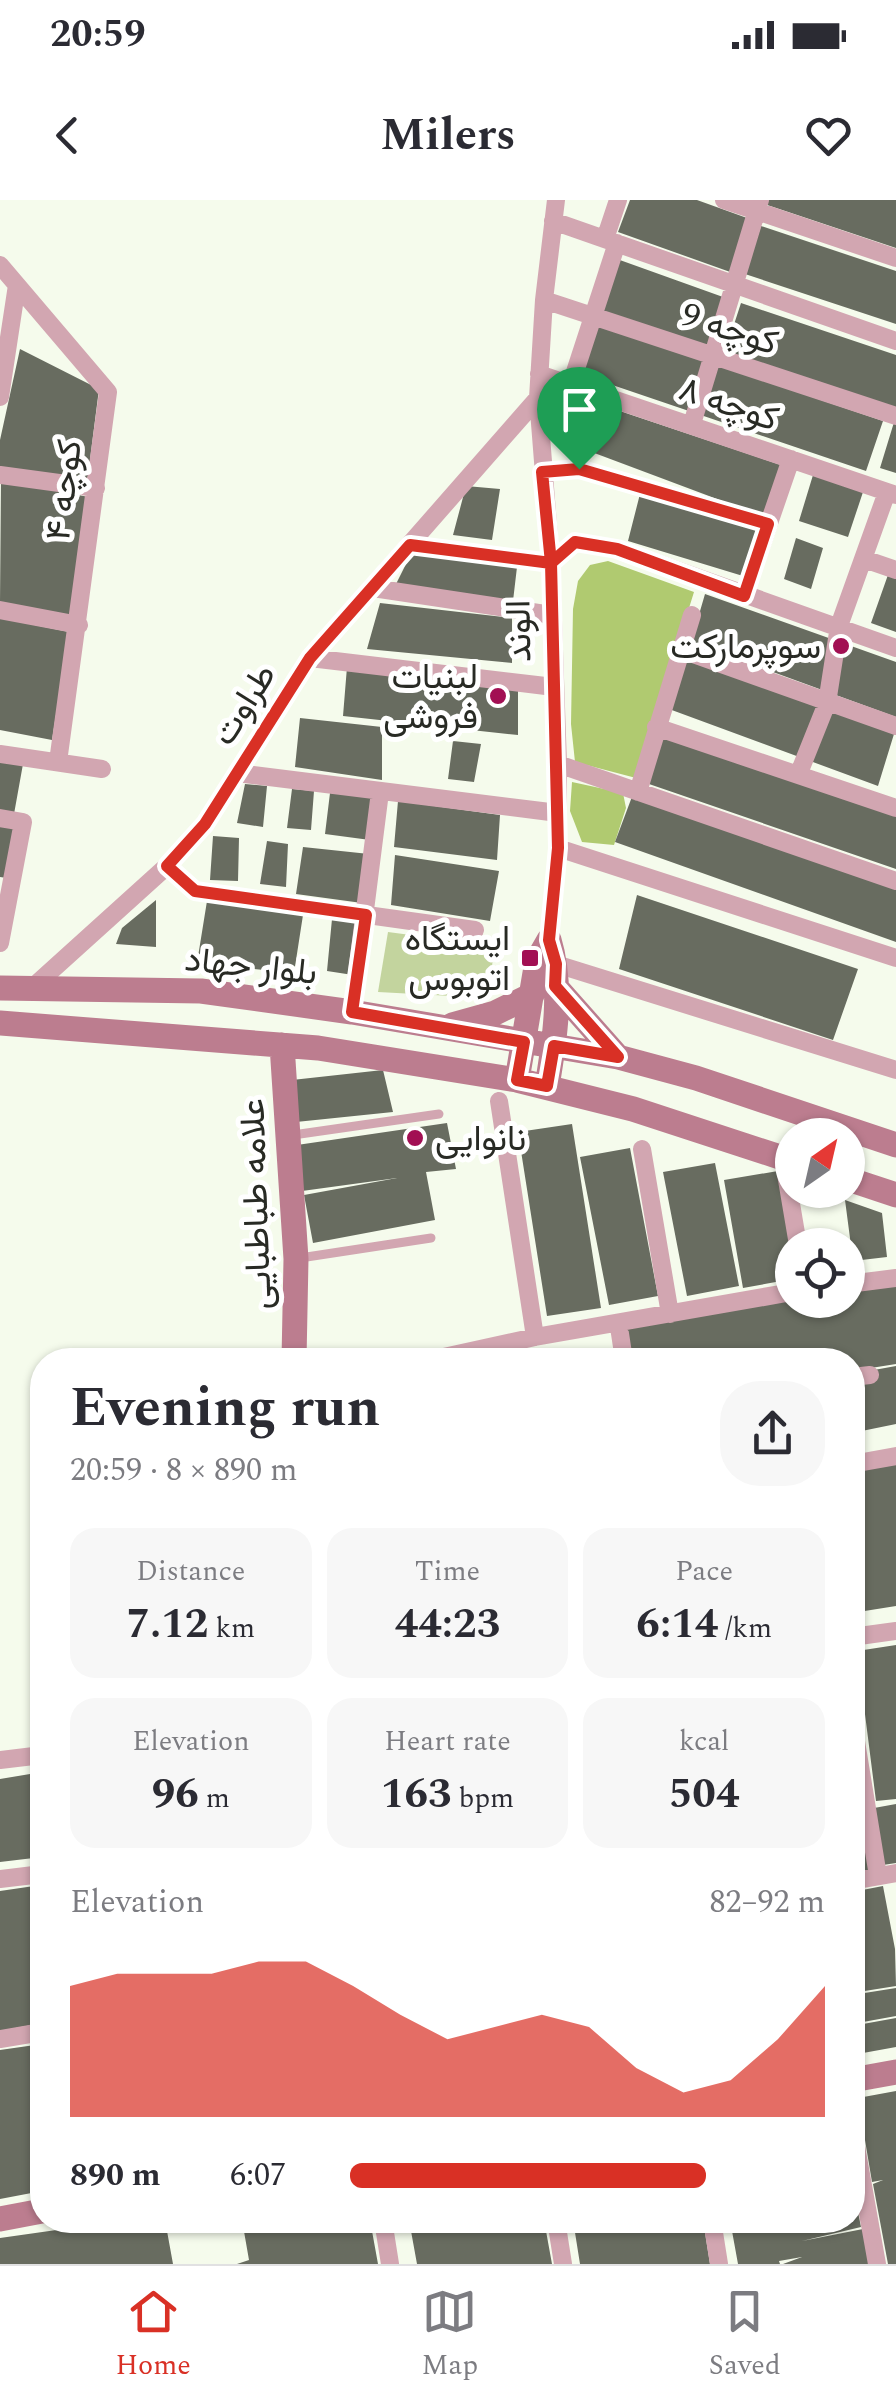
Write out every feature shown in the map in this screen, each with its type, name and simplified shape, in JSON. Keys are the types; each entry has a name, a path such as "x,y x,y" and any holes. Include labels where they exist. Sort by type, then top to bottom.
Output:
{"main road":[{"path":"442,1027 495,1012 548,971 618,1057"},
{"name":"الوند","path":"517,1080 524,1042 548,971"},
{"name":"الوند","path":"547,1086 554,1046 548,971"},
{"name":"بلوار جهاد","path":"0,988 201,991 618,1057 696,1078 896,1145"},
{"path":"0,1023 282,1045 517,1080 633,1109 775,1162"},
{"name":"علامه طباطبایی","path":"282,1045 296,1258 294,1348"},
{"path":"865,1184 896,1194"},
{"path":"865,2078 896,2072"},
{"path":"0,2218 30,2212"}],"street":[{"name":"الوند","path":"548,971 558,848 558,764 551,563 538,398 556,200"},
{"path":"571,384 592,316 618,200"},
{"path":"724,200 759,206 896,258"},
{"path":"692,424 759,206"},
{"path":"553,221 896,342"},
{"name":"کوچه ۴","path":"0,265 108,392 58,762"},
{"path":"0,397 17,285"},
{"name":"کوچه 9","path":"544,300 896,416"},
{"name":"کوچه ۸","path":"539,374 891,493"},
{"name":"طراوت","path":"32,988 167,866 205,824 310,658 538,398"},
{"path":"744,596 791,459"},
{"path":"542,472 579,469 768,524"},
{"path":"0,474 96,488"},
{"path":"799,773 826,703 839,626 891,493"},
{"path":"410,545 551,563 575,542 617,549 896,648"},
{"path":"864,559 896,570"},
{"path":"373,588 552,614"},
{"path":"0,610 79,626"},
{"path":"638,792 692,615"},
{"path":"682,650 896,726"},
{"path":"310,658 554,687"},
{"path":"656,727 896,808"},
{"path":"0,754 102,768"},
{"path":"558,764 896,881"},
{"path":"238,774 558,813"},
{"path":"352,1012 380,792"},
{"path":"0,818 23,822 5,886 0,943"},
{"path":"558,848 896,958"},
{"path":"167,866 195,891 474,930"},
{"path":"548,971 896,1070"},
{"path":"499,1101 536,1337"},
{"path":"642,1149 670,1314"},
{"path":"865,1282 896,1278"},
{"path":"485,1348 775,1295"},
{"path":"622,1348 618,1327 624,1322"},
{"path":"865,1462 896,1456"},
{"path":"865,1636 896,1632"},
{"path":"0,1760 30,1756"},
{"path":"865,1776 887,1875"},
{"path":"0,1878 30,1875"},
{"path":"0,2039 30,2034"},
{"path":"865,2197 877,2264"},
{"path":"385,2233 390,2264"},
{"path":"558,2233 562,2264"},
{"path":"714,2233 719,2264"}],"lane":[{"path":"288,1136 439,1114"},
{"path":"296,1258 431,1238"}],"green space":[{"path":"608,561 694,592 636,778 575,762 571,724 573,609 578,581 590,565"},
{"path":"572,782 623,793 626,808 614,845 582,842 570,811"},
{"path":"388,932 494,946 489,998 378,992"}],"building":[{"path":"630,200 697,200 747,218 733,273 618,232"},
{"path":"896,200 896,248 755,201"},
{"path":"761,226 896,271 896,324 745,274"},
{"path":"617,259 723,297 712,350 600,311"},
{"path":"741,303 896,355 896,409 725,352"},
{"path":"597,324 883,421 866,471 580,374"},
{"path":"20,349 99,389 87,483 0,468 0,440"},
{"path":"590,401 781,465 765,517 589,451"},
{"path":"896,419 896,473 880,468"},
{"path":"813,475 863,492 848,537 799,521"},
{"path":"1,481 89,497 70,615 0,602"},
{"path":"466,486 500,489 492,540 453,535"},
{"path":"641,490 760,529 743,576 628,541"},
{"path":"796,538 823,548 811,589 784,579"},
{"path":"412,552 517,567 513,601 395,586"},
{"path":"889,572 896,575 896,632 871,623"},
{"path":"705,594 896,662 896,717 691,642"},
{"path":"380,603 512,618 512,663 367,649"},
{"path":"0,618 69,632 52,740 0,730"},
{"path":"686,660 894,734 878,786 669,709"},
{"path":"347,667 518,686 518,735 343,716"},
{"path":"300,718 382,727 382,780 295,767"},
{"path":"660,734 896,814 896,869 649,784"},
{"path":"453,741 481,744 474,782 448,779"},
{"path":"0,761 23,764 14,814 0,812"},
{"path":"245,784 267,786 263,827 237,823"},
{"path":"292,789 314,791 311,830 287,828"},
{"path":"330,793 375,798 370,840 325,834"},
{"path":"633,794 896,887 896,942 615,842"},
{"path":"398,801 500,815 497,860 394,847"},
{"path":"0,823 16,825 7,878 0,877"},
{"path":"213,836 239,838 238,881 210,880"},
{"path":"267,841 288,844 286,887 260,884"},
{"path":"303,847 369,854 362,903 296,894"},
{"path":"395,855 499,871 490,921 391,905"},
{"path":"637,895 858,969 833,1040 619,969"},
{"path":"156,900 156,947 116,944 122,928"},
{"path":"207,901 303,915 294,973 197,963"},
{"path":"332,919 358,921 353,975 327,971"},
{"path":"383,1070 393,1112 296,1122 292,1080"},
{"path":"447,1123 456,1169 426,1172 435,1220 313,1243 304,1195 397,1178 302,1191 297,1145"},
{"path":"572,1124 601,1308 547,1316 518,1132"},
{"path":"630,1148 658,1296 609,1305 580,1157"},
{"path":"715,1163 739,1286 687,1296 663,1172"},
{"path":"775,1172 775,1208 785,1208 788,1228 775,1228 775,1282 743,1288 724,1180"},
{"path":"865,1207 882,1213 887,1257 865,1260 865,1228 849,1228 846,1208"},
{"path":"896,1281 896,1364 865,1369 865,1348 622,1348 619,1327 775,1303 775,1318 865,1318 865,1286"},
{"path":"896,1366 896,1424 865,1430 865,1372"},
{"path":"896,1460 896,1606 865,1611 865,1466"},
{"path":"896,1645 896,1799 876,1801 865,1714 865,1650"},
{"path":"30,1774 30,1858 0,1862 0,1779"},
{"path":"896,1804 896,1863 883,1865 874,1808"},
{"path":"865,1837 872,1873 865,1874"},
{"path":"883,1886 895,1949 896,1986 865,1991 865,1889"},
{"path":"30,1887 30,2025 0,2031 0,1891"},
{"path":"896,1988 896,2016 865,2022 865,1993"},
{"path":"896,2018 896,2047 865,2053 865,2024"},
{"path":"30,2046 30,2193 0,2199 0,2050"},
{"path":"896,2091 896,2264 888,2264 873,2184 883,2180 872,2182 865,2140 865,2097"},
{"path":"35,2233 167,2233 173,2264 0,2264 0,2238"},
{"path":"244,2233 372,2233 378,2264 237,2264 249,2260"},
{"path":"411,2233 546,2233 552,2264 417,2264"},
{"path":"575,2233 705,2233 710,2264 580,2264"},
{"path":"732,2233 836,2233 802,2241 864,2233 870,2264 783,2264 802,2257 779,2261 780,2264 738,2264"}],"place":[{"name":"سوپرمارکت","path":"841,646"},
{"name":"لبنیات فروشی","path":"498,696"},
{"name":"ایستگاه اتوبوس","path":"530,958"},
{"name":"نانوایی","path":"415,1138"}],"route":[{"path":"579,469 542,472 551,563 410,545 310,658 205,824 167,866 195,891 366,915 352,1012 524,1042 517,1080 547,1086 554,1046 618,1057 555,986 556,964 549,940 558,848 551,563 575,542 617,549 744,596 768,524 579,469"}]}
